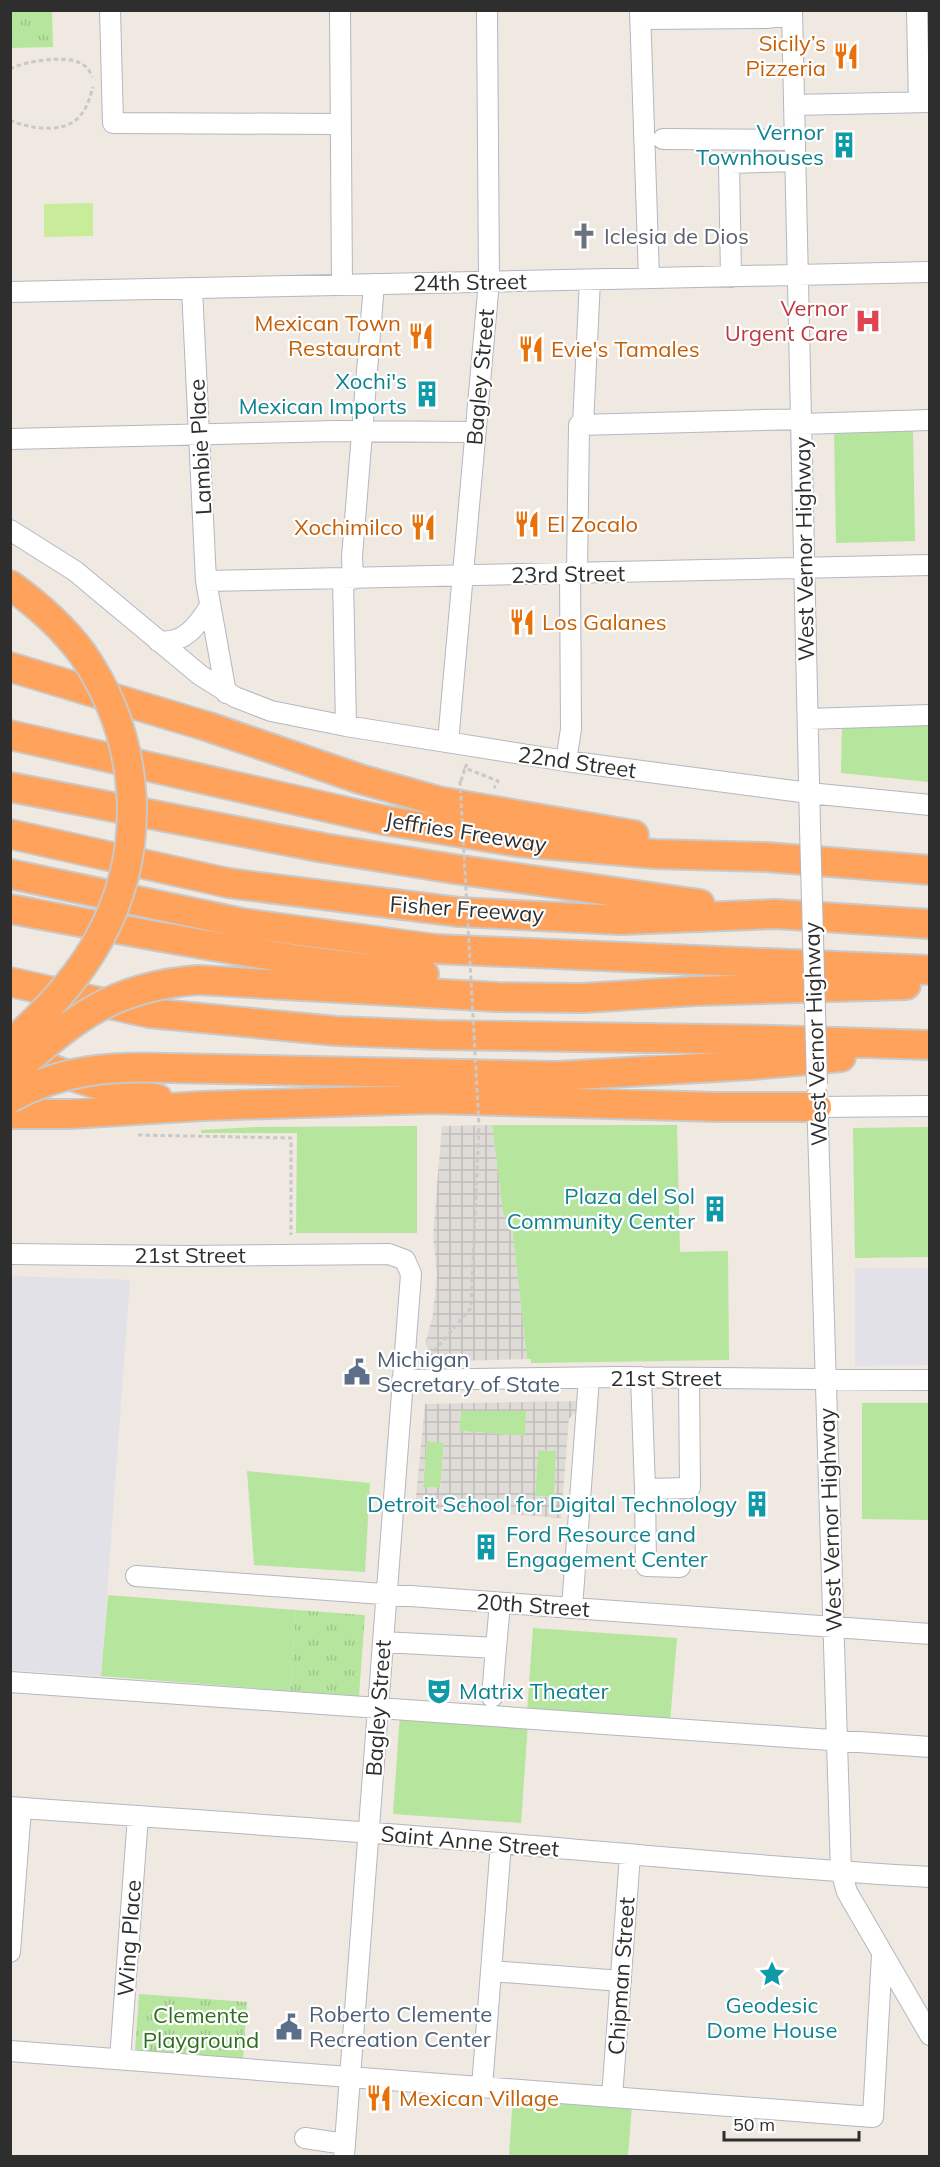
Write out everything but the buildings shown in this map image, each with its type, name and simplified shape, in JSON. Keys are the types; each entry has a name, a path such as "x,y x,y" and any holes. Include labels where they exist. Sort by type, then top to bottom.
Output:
{"highway":[{"path":"10,585 34,601 67,633 99,681 120,728 130,771 133,801 129,856 121,890 110,918 82,966 26,1030 10,1044"},
{"path":"10,667 209,727 360,779 438,801 766,857"},
{"name":"Jeffries Freeway","path":"10,735 383,820 495,838 655,854 766,857 930,870"},
{"path":"10,788 336,850 454,869 776,914"},
{"name":"Fisher Freeway","path":"10,834 228,883 426,908 620,920 776,914 930,924"},
{"path":"10,874 242,923 436,949 930,970"},
{"path":"10,909 197,944 305,961 496,980 696,991"},
{"path":"10,1021 82,966"},
{"path":"10,1074 66,1026 101,1005 149,986 198,980 497,997 583,998 696,991 930,985"},
{"path":"10,982 149,1012 336,1031 773,1040 930,1047"},
{"path":"10,1098 37,1085 73,1073 126,1067 557,1076 752,1065 930,1047"},
{"path":"10,1053 59,1074 130,1094 202,1106"},
{"path":"10,1114 70,1114 202,1106 432,1099 718,1107 817,1096"}],"street":[{"path":"110,10 113,123 341,124"},
{"path":"340,10 342,285"},
{"name":"Bagley Street","path":"448,742 489,281 487,10"},
{"path":"794,105 924,102 917,10"},
{"path":"649,278 640,15 766,18 792,13"},
{"name":"West Vernor Highway","path":"792,13 803,569 841,1871 847,1892 930,2035"},
{"path":"663,139 795,140"},
{"path":"731,277 729,163 795,161"},
{"name":"24th Street","path":"10,292 930,272"},
{"path":"583,425 590,280"},
{"path":"346,726 348,579 352,557 374,284"},
{"name":"Lambie Place","path":"192,288 206,581 226,693"},
{"path":"566,761 571,729 579,425 930,420"},
{"path":"10,439 198,433 475,432"},
{"name":"22nd Street","path":"10,530 75,571 200,675 226,693 271,711 346,726 566,761 809,793 930,805"},
{"name":"23rd Street","path":"206,581 930,565"},
{"path":"158,641 175,641 185,636 201,620 210,606"},
{"path":"808,719 930,716"},
{"path":"817,1096 930,1106"},
{"name":"21st Street","path":"10,1254 182,1256 389,1254 405,1260"},
{"name":"Bagley Street","path":"345,2150 411,1274 405,1260"},
{"path":"641,1377 646,1566 680,1567"},
{"name":"21st Street","path":"402,1380 641,1377 930,1380"},
{"path":"572,1608 589,1378"},
{"path":"645,1489 690,1488 689,1378"},
{"name":"20th Street","path":"136,1576 930,1634"},
{"path":"492,1697 500,1603"},
{"path":"383,1642 496,1648"},
{"path":"10,1682 930,1747"},
{"path":"10,1952 16,1807"},
{"name":"Saint Anne Street","path":"16,1807 930,1876"},
{"name":"Wing Place","path":"120,2059 138,1816"},
{"path":"482,2087 501,1843"},
{"name":"Chipman Street","path":"612,2097 630,1855"},
{"path":"10,2050 873,2118 882,1954"},
{"path":"491,1971 621,1981"},
{"path":"305,2138 345,2150"}],"path":[{"path":"10,69 17,65 36,62 74,60 88,69 92,76 93,87 80,117 62,127 27,126 10,120"},
{"path":"429,1357 471,1308 479,1125 460,781 469,757"},
{"path":"465,768 498,781 496,788 484,786"},
{"path":"128,1134 291,1138 291,1235"}],"shaded area":[{"path":"492,1125 503,1213 512,1229 527,1359 458,1361 428,1353 426,1341 433,1314 437,1275 433,1236 442,1126"},
{"path":"855,1268 929,1268 929,1365 855,1366"},
{"path":"11,1276 130,1280 101,1676 11,1670"},
{"path":"576,1401 577,1411 569,1419 561,1518 415,1507 425,1404","holes":["461,1411 526,1411 525,1436 459,1431","427,1441 444,1443 440,1488 423,1487","538,1450 556,1451 554,1497 535,1496"]}],"green space":[{"path":"10,11 52,11 53,47 11,48"},
{"path":"93,203 93,236 44,237 44,204"},
{"path":"913,430 915,541 836,543 834,431"},
{"path":"929,720 929,782 841,773 842,722"},
{"path":"492,1125 677,1125 680,1252 728,1251 729,1360 531,1363 531,1359 527,1359 512,1229 503,1213"},
{"path":"417,1126 417,1233 296,1233 297,1133 201,1133 201,1130 257,1127"},
{"path":"929,1127 929,1257 855,1258 853,1128"},
{"path":"862,1403 929,1403 929,1520 862,1519"},
{"path":"461,1411 527,1411 525,1436 459,1431"},
{"path":"427,1441 444,1442 440,1488 423,1487"},
{"path":"538,1450 556,1451 554,1497 535,1496"},
{"path":"247,1471 370,1483 365,1572 254,1565"},
{"path":"108,1595 296,1610 290,1691 101,1676"},
{"path":"296,1610 365,1615 359,1696 290,1691"},
{"path":"533,1628 677,1638 670,1722 527,1713"},
{"path":"400,1714 528,1723 521,1823 393,1814"},
{"name":"Clemente Playground","path":"139,1994 247,2002 243,2060 135,2052"},
{"path":"513,2095 632,2104 628,2156 509,2156"}],"place":[{"name":"Sicily’s Pizzeria","path":"846,56"},
{"name":"Vernor Townhouses","path":"844,145"},
{"name":"Iclesia de Dios","path":"584,236"},
{"name":"Vernor Urgent Care","path":"868,321"},
{"name":"Mexican Town Restaurant","path":"421,336"},
{"name":"Evie's Tamales","path":"531,349"},
{"name":"Xochi's Mexican Imports","path":"427,394"},
{"name":"El Zocalo","path":"527,524"},
{"name":"Xochimilco","path":"423,527"},
{"name":"Los Galanes","path":"522,622"},
{"name":"Plaza del Sol Community Center","path":"715,1209"},
{"name":"Michigan Secretary of State","path":"357,1372"},
{"name":"Detroit School for Digital Technology","path":"757,1504"},
{"name":"Ford Resource and Engagement Center","path":"486,1547"},
{"name":"Matrix Theater","path":"439,1691"},
{"name":"Geodesic Dome House","path":"772,1974"},
{"name":"Roberto Clemente Recreation Center","path":"289,2027"},
{"name":"Mexican Village","path":"379,2098"}]}
